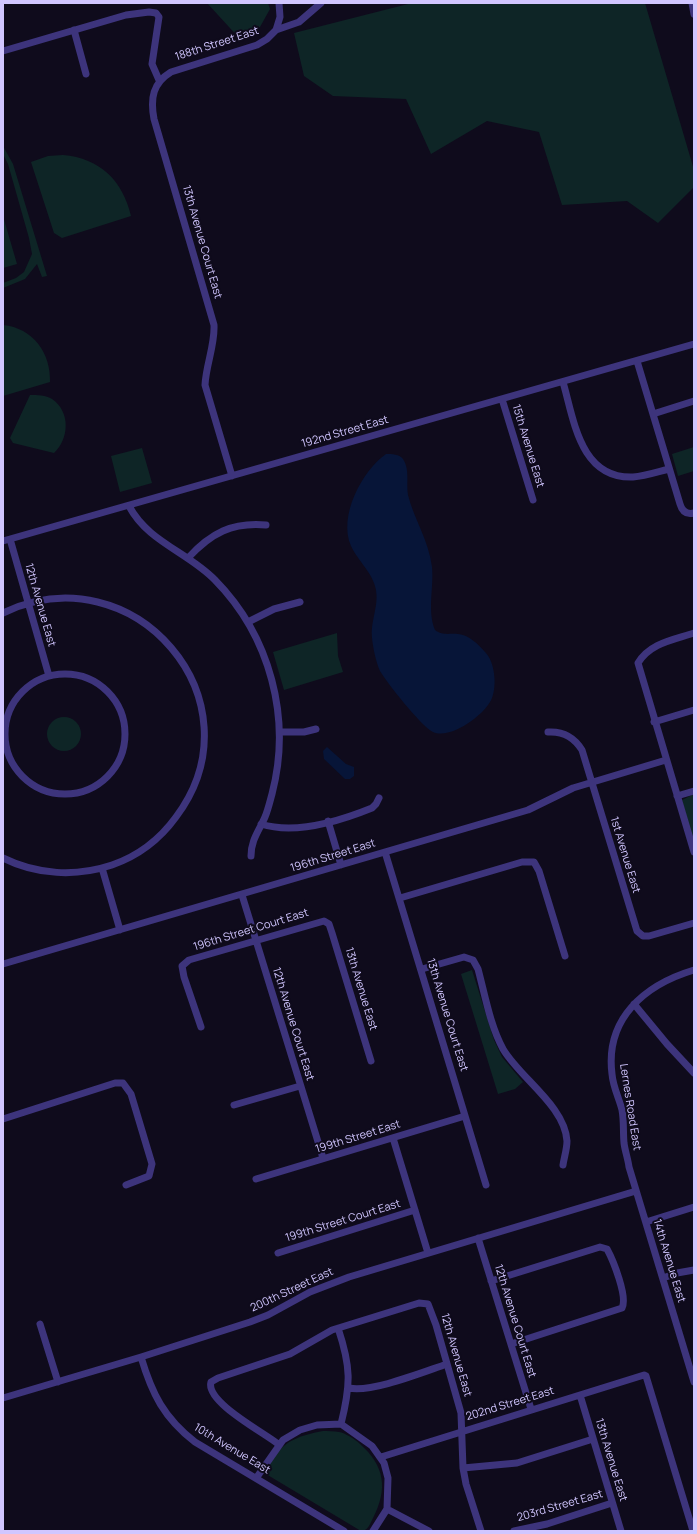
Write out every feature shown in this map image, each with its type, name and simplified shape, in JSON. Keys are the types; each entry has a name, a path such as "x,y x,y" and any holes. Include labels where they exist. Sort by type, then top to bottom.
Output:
{"street":[{"path":"276,30 280,21 279,3"},
{"name":"188th Street East","path":"159,80 177,69 257,45 268,40 276,30 299,22 321,3"},
{"path":"692,3 694,14"},
{"path":"3,51 131,14 149,12 157,15 152,64 159,80"},
{"path":"74,30 86,74"},
{"name":"13th Avenue Court East","path":"159,80 152,96 152,110 214,324 214,339 206,372 205,385 232,476"},
{"name":"192nd Street East","path":"3,542 694,344"},
{"path":"637,361 680,504 684,512 687,514 694,513"},
{"path":"563,382 584,451 593,461 605,470 619,475 632,477 669,469"},
{"name":"15th Avenue East","path":"502,399 533,500"},
{"path":"653,414 694,401"},
{"path":"129,506 141,526 188,558 215,580 248,622 262,651 271,677 279,711 280,732 272,792 261,824 252,840 251,856"},
{"path":"188,558 211,536 224,530 252,523 266,524"},
{"name":"12th Avenue East","path":"10,539 49,676"},
{"path":"3,613 28,603 50,599 78,598 111,605 131,614 154,629 177,654 188,673 199,698 204,731 201,759 196,781 181,810 160,836 147,847 118,863 102,868 70,873 54,872 23,866 3,858"},
{"path":"248,622 274,609 300,602"},
{"path":"694,633 656,645 638,661 639,671 694,852"},
{"path":"68,674 95,682 112,697 123,718 125,737 117,764 105,778 90,789 81,792 62,794 44,790 35,786 20,774 10,759 7,750 5,741 6,722 13,704 28,687 49,676 68,674"},
{"path":"654,722 694,710"},
{"path":"280,732 304,732 316,728"},
{"path":"548,732 564,734 576,742 582,750 592,782"},
{"name":"196th Street East","path":"3,964 528,810 573,788 666,760"},
{"name":"1st Avenue East","path":"592,782 639,934 649,936 694,923"},
{"path":"677,796 694,791"},
{"path":"261,824 281,829 328,821 372,808 379,798"},
{"path":"328,821 341,865"},
{"name":"13th Avenue Court East","path":"385,852 422,969 486,1185"},
{"path":"400,898 522,862 534,862 539,871 565,956"},
{"path":"102,868 120,930"},
{"name":"12th Avenue Court East","path":"242,895 323,1158"},
{"name":"196th Street Court East","path":"201,1027 184,978 182,966 189,960 321,921 329,924"},
{"name":"13th Avenue East","path":"329,924 371,1061"},
{"path":"422,969 464,957 469,957 478,969 502,1047 512,1063 550,1105 562,1125 567,1140 563,1165"},
{"name":"Lernes Road East","path":"636,1191 624,1144 622,1110 613,1083 611,1054 613,1042 620,1024 634,1004 660,983 694,970"},
{"path":"634,1004 667,1044 694,1072"},
{"path":"3,1119 115,1083 123,1083 131,1094 152,1164 149,1176 126,1185"},
{"path":"234,1105 300,1086"},
{"name":"199th Street East","path":"256,1178 465,1116"},
{"path":"393,1138 428,1253"},
{"name":"14th Avenue East","path":"636,1191 694,1382"},
{"name":"200th Street East","path":"3,1398 141,1357 268,1315 310,1292 332,1283 636,1191"},
{"path":"646,1222 694,1207"},
{"name":"199th Street Court East","path":"278,1253 415,1210"},
{"name":"12th Avenue Court East","path":"478,1238 531,1409"},
{"path":"491,1281 600,1247 607,1249 618,1277 624,1300 622,1308 511,1344"},
{"path":"663,1278 677,1273 694,1270"},
{"name":"12th Avenue East","path":"338,1328 419,1303 428,1304 436,1325 461,1413 463,1468 475,1515 481,1531"},
{"path":"40,1324 58,1382"},
{"path":"278,1444 229,1410 214,1395 210,1385 218,1378 290,1354 338,1328 346,1352 349,1373 349,1388 341,1424"},
{"name":"10th Avenue East","path":"141,1357 157,1399 174,1423 195,1442 257,1477 344,1531"},
{"path":"349,1388 360,1390 375,1387 447,1364"},
{"name":"202nd Street East","path":"381,1457 641,1375 646,1376 693,1531"},
{"name":"13th Avenue East","path":"580,1395 621,1531"},
{"path":"257,1477 278,1444 300,1430 317,1425 341,1424 364,1439 381,1457 384,1463 388,1478 387,1509 373,1531"},
{"path":"463,1468 517,1463 593,1439"},
{"name":"203rd Street East","path":"514,1531 547,1524 612,1503"},
{"path":"387,1509 429,1531"}],"green space":[{"path":"207,3 268,3 270,9 260,27 240,39"},
{"path":"412,3 645,3 694,170 694,187 658,223 627,201 562,205 539,132 487,121 431,154 406,99 333,96 304,76 294,33"},
{"path":"3,146 13,164 47,276 42,277 37,264 25,279 3,288 3,283 16,278 24,272 32,254 29,238 8,164 3,154"},
{"path":"63,155 88,161 99,166 108,174 116,182 122,192 131,216 62,238 54,233 31,162 48,156"},
{"path":"3,216 17,264 3,268"},
{"path":"3,325 14,327 23,331 38,344 47,361 50,382 3,396"},
{"path":"30,395 52,399 58,404 65,418 66,426 63,440 54,453 13,443 10,438"},
{"path":"694,447 694,471 678,476 672,454"},
{"path":"142,448 152,483 120,492 111,456"},
{"path":"337,633 338,656 343,672 284,690 273,652"},
{"path":"61,717 67,717 71,718 78,724 81,734 80,741 74,748 67,751 61,751 57,750 50,744 47,737 47,731 48,727 54,720"},
{"path":"694,794 694,845 682,800"},
{"path":"472,970 494,1040 502,1057 523,1082 515,1089 498,1094 461,974"},
{"path":"323,1431 339,1432 353,1438 368,1452 379,1469 382,1478 381,1497 370,1525 363,1531 266,1474 268,1466 282,1447 294,1439"}],"water":[{"path":"386,454 400,456 405,463 408,495 428,548 432,567 431,615 435,630 441,633 458,634 470,638 485,652 493,668 495,680 494,693 488,704 483,711 467,724 449,732 433,732 421,722 405,704 380,671 372,642 372,626 377,596 376,590 372,578 351,546 348,534 348,521 350,508 361,483 369,471"},
{"path":"327,747 346,764 354,767 354,776 350,779 345,779 324,759 323,751"}]}
